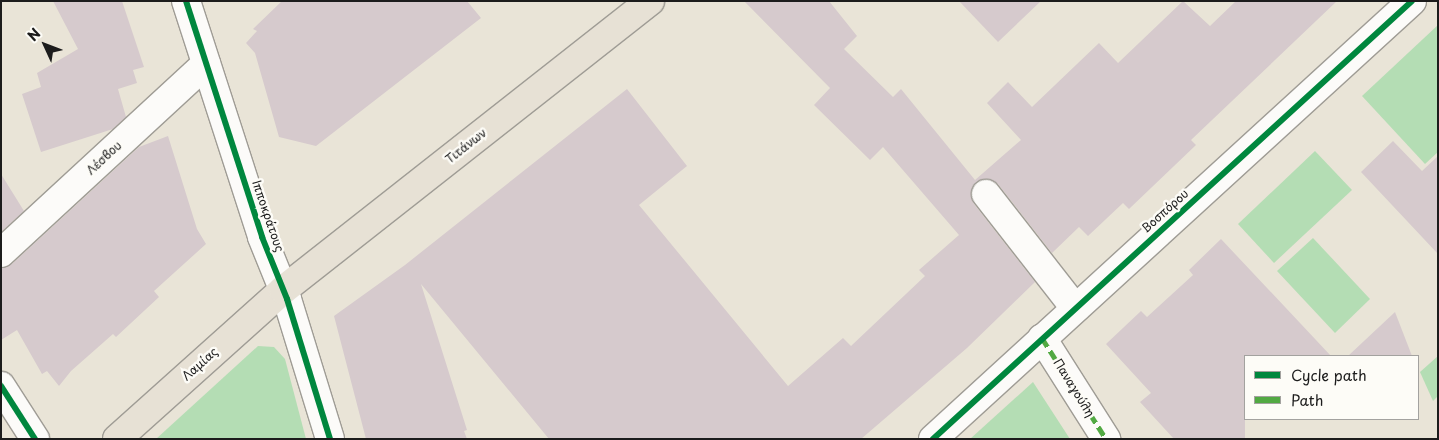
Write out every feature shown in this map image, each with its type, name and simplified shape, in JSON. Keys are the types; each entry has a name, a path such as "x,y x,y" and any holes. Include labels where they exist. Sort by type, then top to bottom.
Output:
{"main road":[{"name":"Τιτάνων","path":"285,295 650,1"},
{"name":"Λαμίας","path":"117,439 285,295"}],"street":[{"name":"Ιπποκράτους","path":"186,1 262,237 285,295 330,439"},
{"name":"Βοσπόρου","path":"933,439 1412,1"},
{"name":"Λέσβου","path":"1,253 206,64"},
{"path":"986,194 1075,308"},
{"name":"Παναγούλη","path":"1042,338 1106,439"},
{"path":"1,386 35,439"}],"green space":[{"path":"1438,25 1438,152 1425,164 1362,96"},
{"path":"1315,151 1352,190 1274,263 1238,224"},
{"path":"1313,238 1370,299 1335,333 1277,271"},
{"path":"258,346 274,347 285,359 306,439 156,439"},
{"path":"1438,356 1438,396 1433,401 1420,372"},
{"path":"1033,382 1070,439 970,439"}],"building":[{"path":"53,1 122,1 144,67 133,70 137,83 118,89 126,117 113,129 41,152 22,94 41,87 37,73 78,49"},
{"path":"282,1 467,1 481,18 316,146 279,137 255,53 246,43 257,31 253,29"},
{"path":"744,1 829,1 857,36 844,49 893,97 901,89 975,180 1021,140 987,103 1008,82 1032,107 1099,43 1118,63 1183,1 1210,26 1236,1 1337,1 1191,140 1196,145 1129,209 1123,203 1088,236 1079,227 1052,253 998,184 984,179 976,182 971,196 974,204 1035,282 967,348 861,439 549,439 421,284 467,430 464,431 467,439 366,439 334,316 405,265 627,89 687,166 639,205 788,386 843,338 851,346 925,276 919,270 959,235 883,147 870,160 814,105 830,88"},
{"path":"959,1 1041,1 998,42"},
{"path":"168,136 197,229 206,244 154,291 159,297 116,337 113,334 71,371 59,386 47,371 42,374 17,330 1,340 1,268 12,264 139,147"},
{"path":"1393,141 1422,171 1438,156 1438,254 1361,172"},
{"path":"1,174 24,211 1,232"},
{"path":"1221,239 1330,355 1244,355 1245,439 1174,439 1140,402 1151,393 1106,344 1141,311 1147,317 1193,275 1189,270"},
{"path":"1395,312 1412,355 1349,355"}],"marked path":[{"path":"1042,338 1106,439"}],"cycle path":[{"path":"186,1 262,237 287,299 330,439"},
{"path":"933,439 1412,1"},
{"path":"1,386 35,439"}]}
